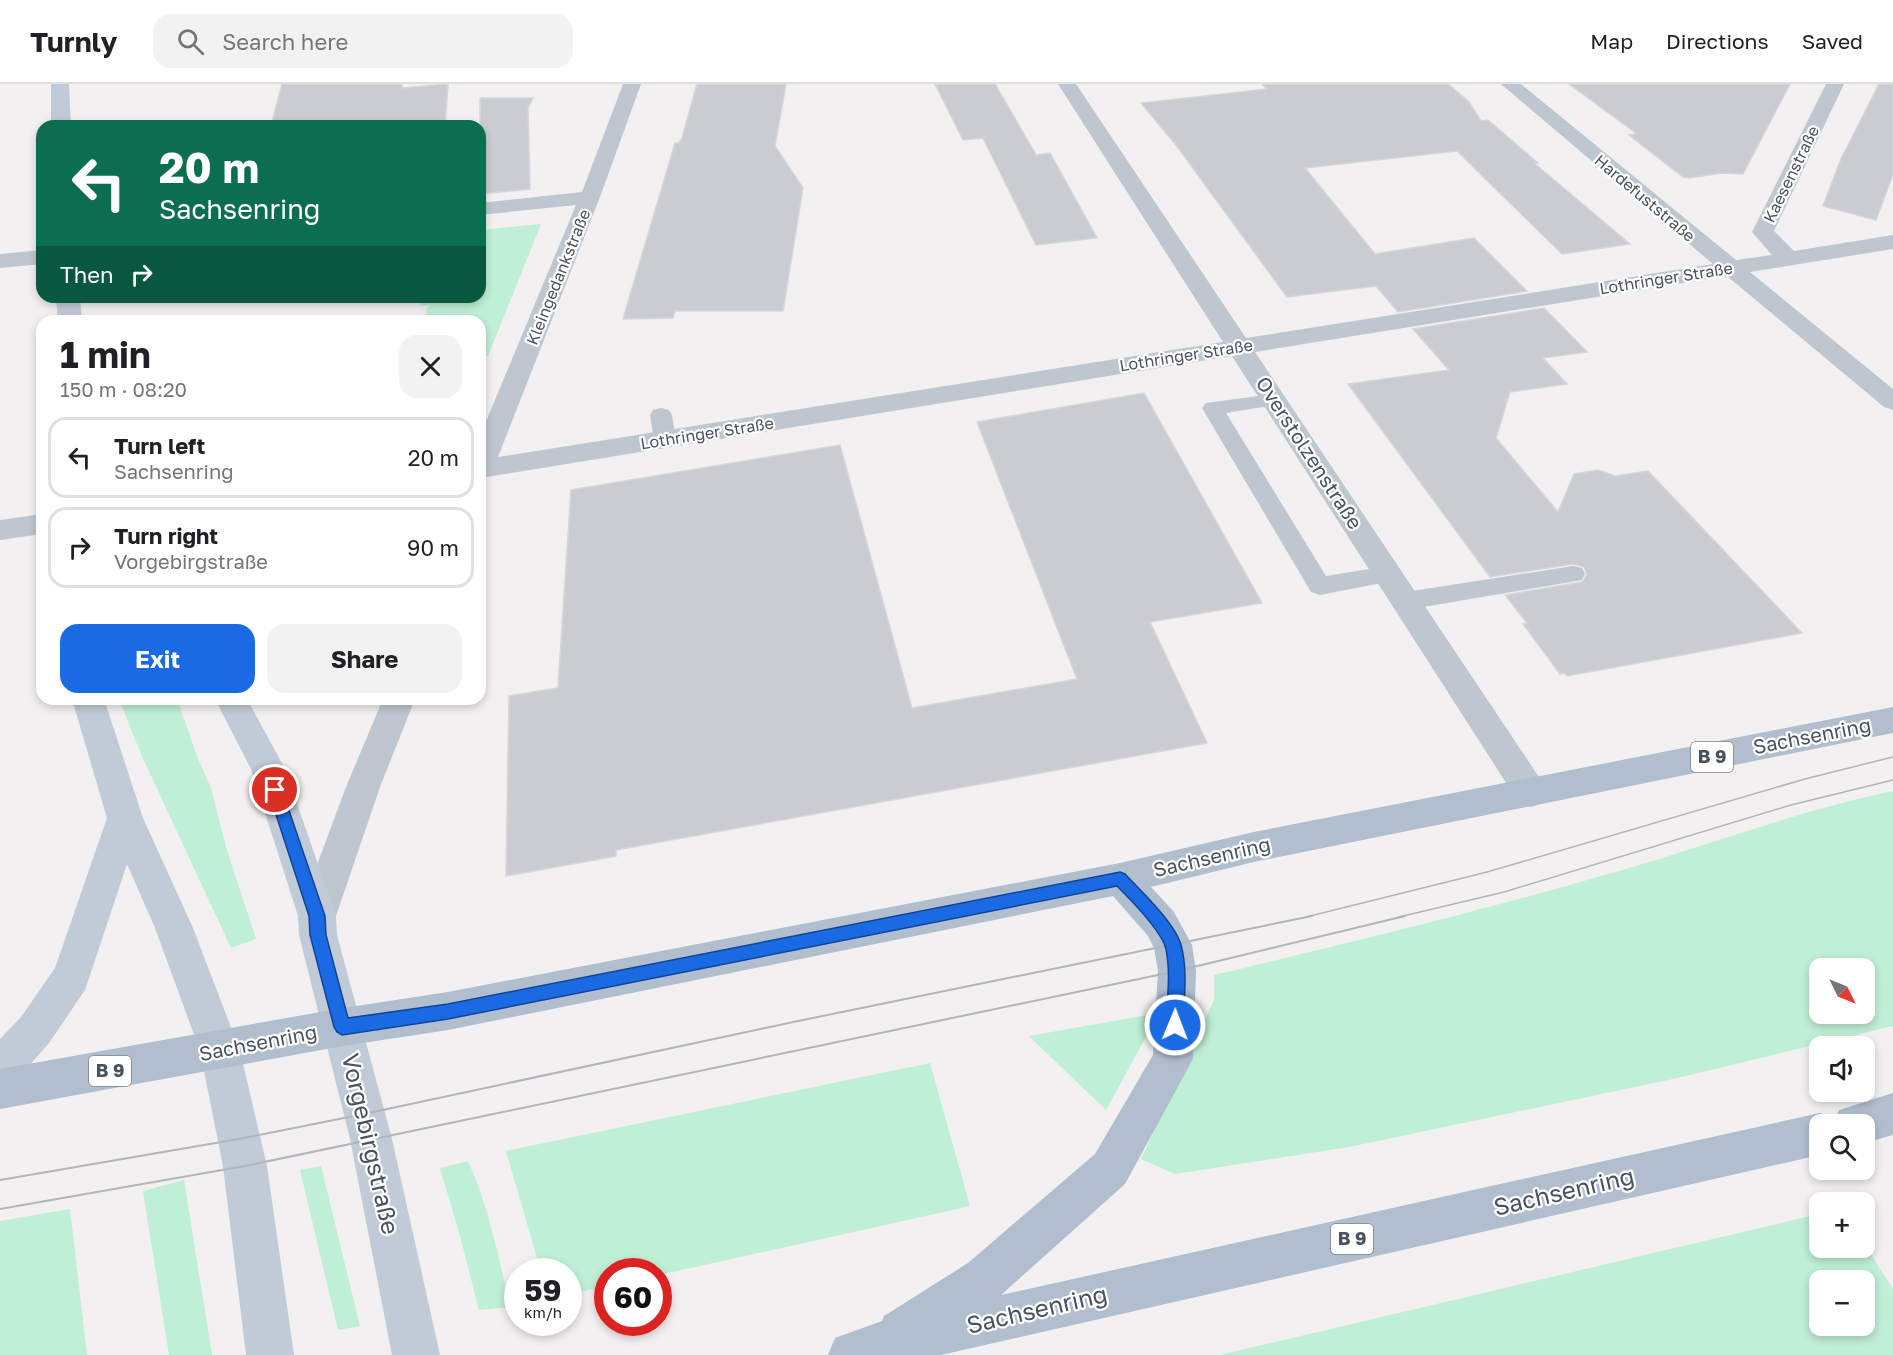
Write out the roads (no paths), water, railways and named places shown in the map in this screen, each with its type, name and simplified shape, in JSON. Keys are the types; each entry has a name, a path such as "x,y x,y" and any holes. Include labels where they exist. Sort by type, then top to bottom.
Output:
{"main road":[{"path":"60,84 61,120"},
{"path":"90,705 125,818 174,928 220,1050 245,1166 270,1355"},
{"name":"Vorgebirgstraße","path":"234,705 268,769 317,916 318,935 371,1139 416,1355"},
{"name":"Sachsenring","path":"0,1089 342,1027 448,1011 1120,879 1254,847 1893,720"},
{"path":"0,1068 35,1030 71,977 125,818"},
{"name":"B 9","path":"868,1349 984,1279 1110,1168 1173,1059 1177,971 1173,945 1155,917 1120,879"},
{"path":"1875,1119 1893,1114"},
{"name":"Sachsenring","path":"868,1349 1809,1136"}],"street":[{"name":"Kleingedankstraße","path":"486,454 590,197 632,84"},
{"name":"Overstolzenstraße","path":"1067,84 1531,793"},
{"name":"Hardefuststraße","path":"1510,84 1893,402"},
{"name":"Kaesenstraße","path":"1788,258 1764,232 1835,84"},
{"path":"486,208 590,197"},
{"name":"Lothringer Straße","path":"486,468 663,427 1240,346 1893,242"},
{"path":"0,261 36,258"},
{"path":"0,530 36,525"},
{"path":"317,916 397,705"}],"lane":[{"path":"1274,400 1213,408 1320,586 1388,574"},
{"path":"1406,601 1573,574"}],"tram line":[{"path":"1306,917 1487,872 1805,779 1893,757"},
{"path":"1399,917 1504,892 1791,805 1893,780"},
{"path":"0,1180 239,1139 364,1114 798,1021 1312,916"},
{"path":"0,1209 245,1166 1177,971 1405,916"}]}
